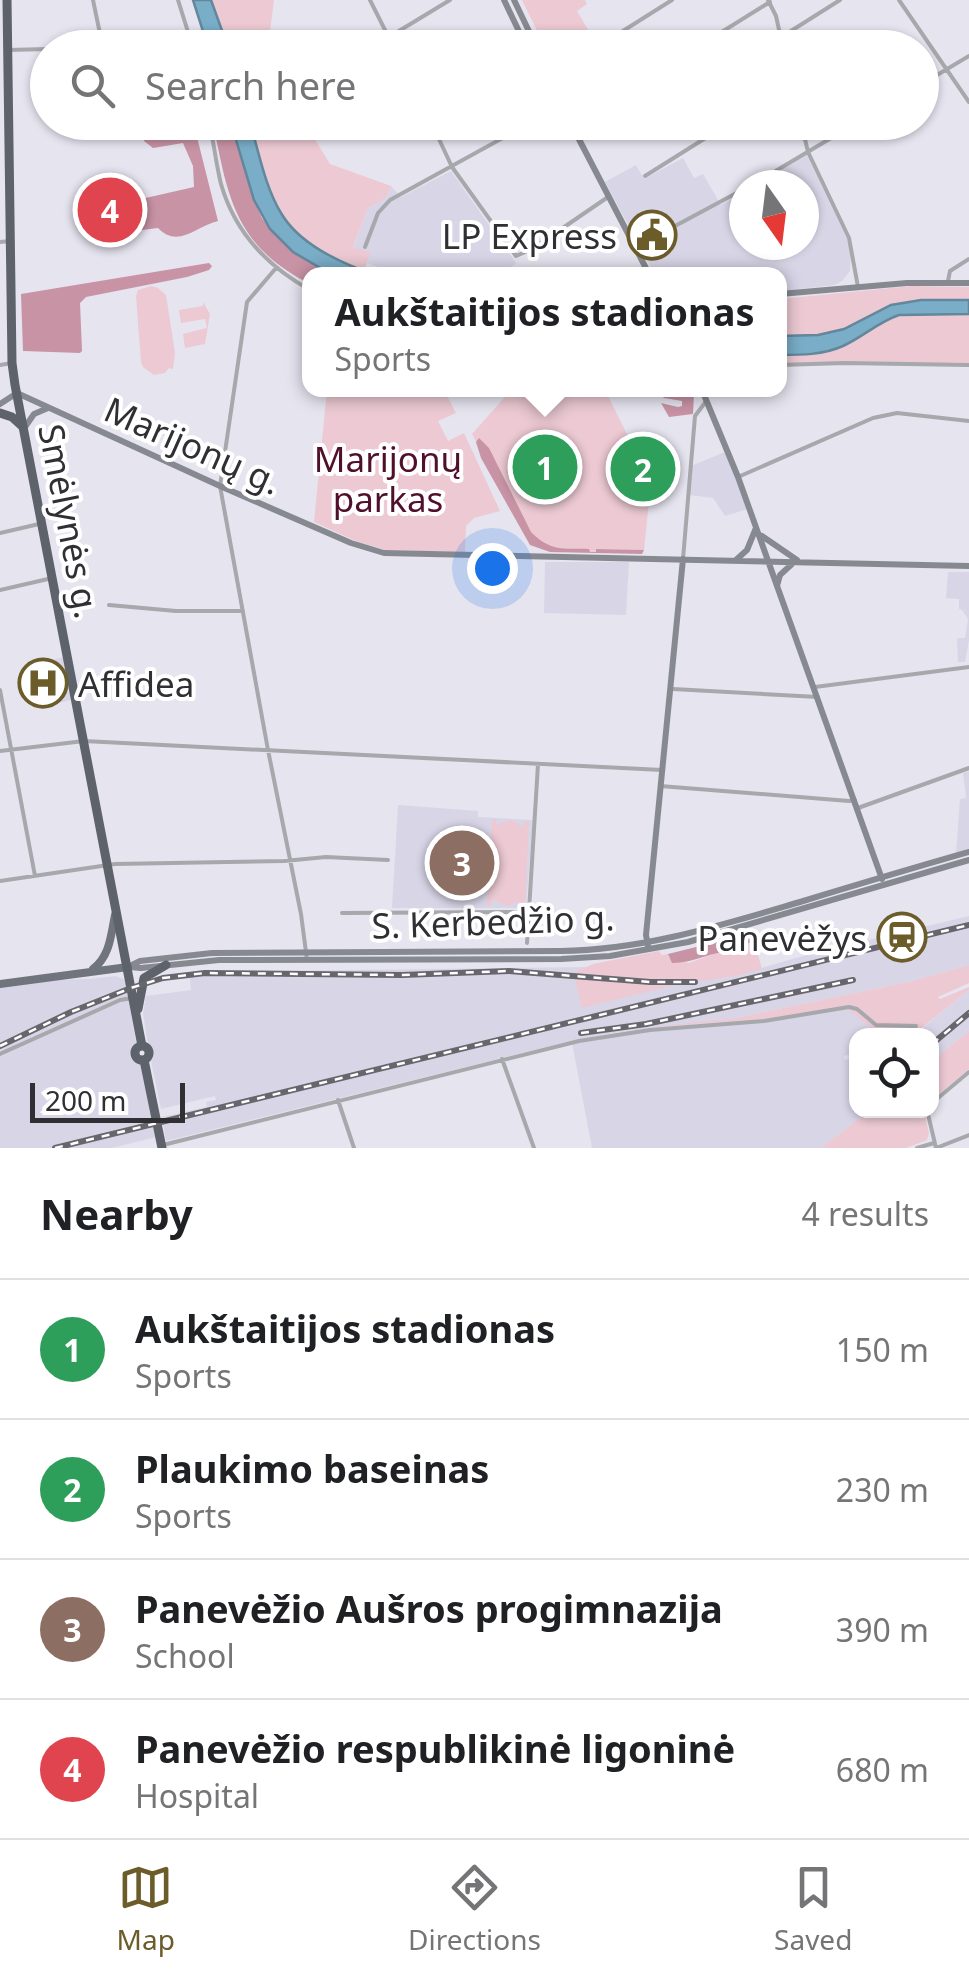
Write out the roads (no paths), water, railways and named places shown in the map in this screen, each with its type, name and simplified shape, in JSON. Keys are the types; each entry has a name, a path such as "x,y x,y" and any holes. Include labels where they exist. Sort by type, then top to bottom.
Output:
{"highway":[{"name":"Smėlynės g.","path":"7,0 5,241 12,363 137,1017 142,1046 136,1049 136,1055 144,1060 162,1147"},
{"path":"0,413 24,428"},
{"path":"137,1017 144,978 166,965"}],"main road":[{"path":"504,0 518,30"},
{"path":"514,0 528,30"},
{"path":"580,140 644,267"},
{"path":"787,293 858,286 969,283"},
{"path":"0,404 17,393"},
{"name":"Marijonų g.","path":"17,393 220,486 384,553 969,566"},
{"path":"706,397 758,530 883,881"},
{"path":"24,428 34,414 48,408"},
{"path":"732,560 748,550 758,530"},
{"path":"758,530 774,546 800,562"},
{"path":"648,946 683,559"},
{"path":"777,587 782,571 800,562"},
{"name":"S. Kerbedžio g.","path":"128,967 140,961 190,954 575,959 706,937 969,852"},
{"name":"S. Kerbedžio g.","path":"883,881 969,860"},
{"path":"89,972 107,952 116,908"},
{"name":"S. Kerbedžio g.","path":"0,984 128,967 308,956"}],"street":[{"path":"93,0 99,30"},
{"path":"178,0 187,30"},
{"path":"370,0 385,30"},
{"path":"401,30 450,0"},
{"path":"624,30 672,0"},
{"path":"793,30 840,0"},
{"path":"899,0 920,30"},
{"path":"724,30 769,1 779,30"},
{"path":"5,44 30,47"},
{"path":"939,74 969,56"},
{"path":"939,58 969,102"},
{"path":"212,140 220,182 246,238 276,268 302,285"},
{"path":"439,140 452,167 516,256 608,197"},
{"path":"364,248 382,206 500,140"},
{"path":"645,176 703,140"},
{"path":"805,140 850,238 858,286"},
{"path":"777,170 828,140"},
{"path":"634,248 729,198"},
{"path":"948,281 950,272 969,259"},
{"path":"276,268 247,302 220,486 308,956"},
{"path":"0,365 12,363"},
{"path":"787,366 969,365"},
{"path":"683,559 695,416 707,400"},
{"path":"738,478 873,418 897,412 969,421"},
{"path":"0,532 42,524"},
{"path":"0,590 53,578"},
{"path":"109,605 176,612 243,611"},
{"path":"814,687 969,667"},
{"path":"670,688 818,697"},
{"path":"0,690 36,876"},
{"path":"0,751 84,740 662,770"},
{"path":"527,943 538,764"},
{"path":"660,786 857,804 969,768"},
{"path":"0,880 108,864 326,857 388,860"},
{"path":"342,913 529,912"},
{"path":"0,1054 120,1000 133,998"},
{"path":"162,1147 606,1036 764,1021 849,1007 876,1025 916,1026"},
{"path":"502,1059 534,1148"},
{"path":"939,1097 969,1072"},
{"path":"338,1100 354,1148"},
{"path":"929,1118 935,1146"},
{"path":"916,1148 969,1135"}],"water":[{"path":"193,0 211,0 222,30 203,30"},
{"path":"236,140 255,140 271,192 298,234 354,267 319,267 293,252 270,229 254,200"},
{"path":"921,300 969,300 969,314 899,315 835,349 787,355 787,336 844,329 891,305"}],"railway":[{"path":"55,1148 969,925"},
{"path":"0,1046 131,988 163,978 205,973 402,975 509,971 695,982"},
{"path":"581,1033 646,1024 853,980"},
{"path":"939,1038 969,1013"}],"place":[{"name":"Panevėžio respublikinė ligoninė","path":"110,210"},
{"name":"LP Express","path":"652,235"},
{"name":"Aukštaitijos stadionas","path":"545,467"},
{"name":"Plaukimo baseinas","path":"643,469"},
{"name":"Affidea","path":"43,683"},
{"name":"Panevėžio Aušros progimnazija","path":"462,863"},
{"name":"Panevėžys","path":"902,937"}],"park label":[{"name":"Marijonų parkas","path":"388,478"}]}
